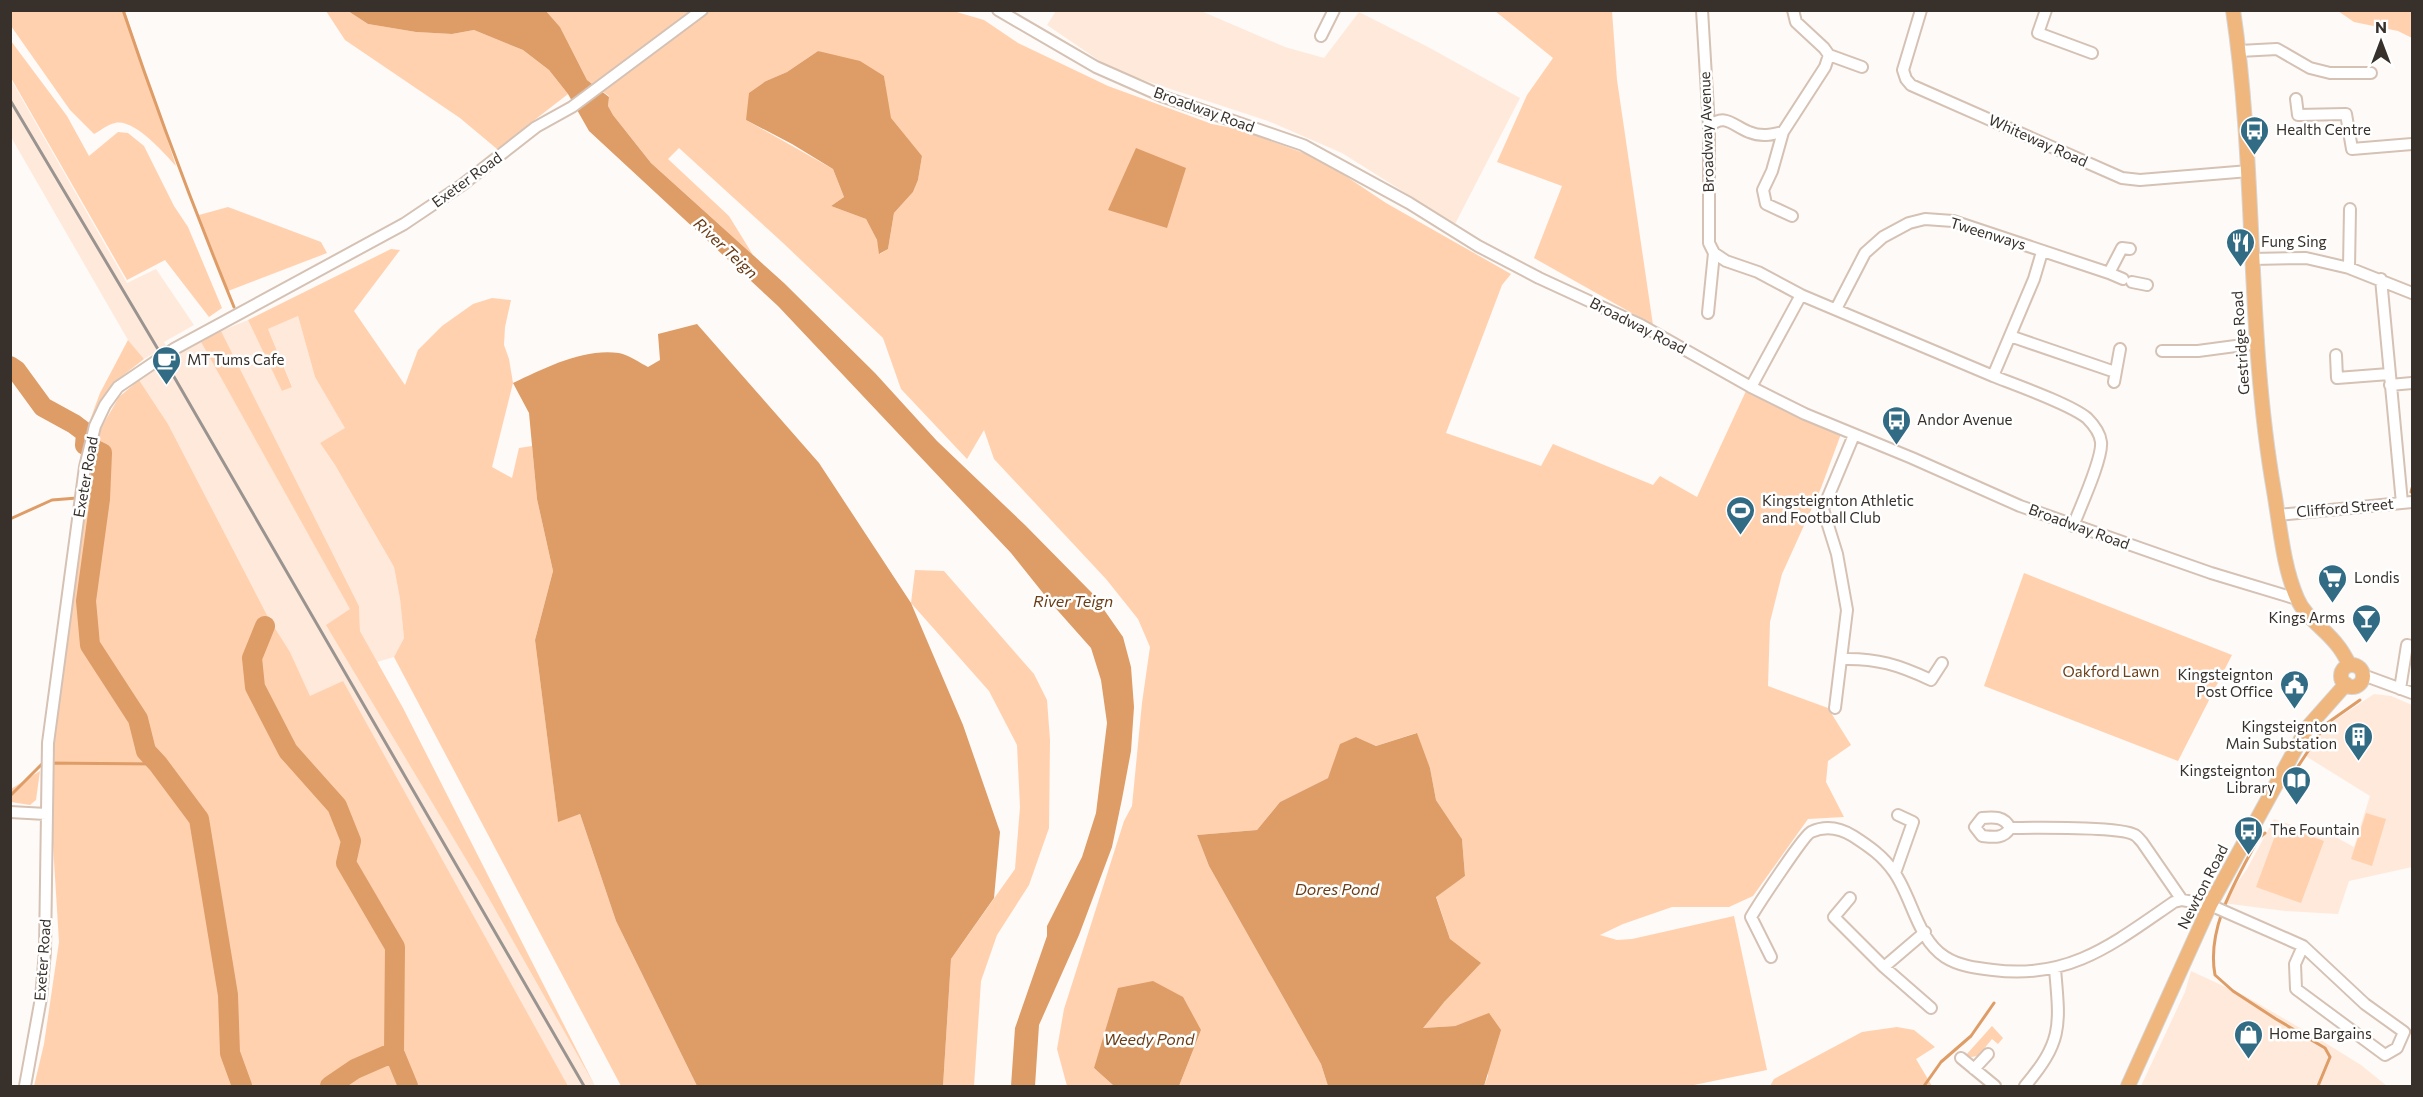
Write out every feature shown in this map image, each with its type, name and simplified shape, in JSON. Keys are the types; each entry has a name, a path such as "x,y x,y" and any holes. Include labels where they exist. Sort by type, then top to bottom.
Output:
{"main road":[{"name":"Gestridge Road","path":"2233,10 2239,51 2249,171 2252,259 2263,421 2278,515 2297,599"},
{"path":"2297,599 2301,607 2338,645 2350,665"},
{"path":"2350,665 2357,666 2363,675 2359,684 2352,687 2342,678 2342,672 2350,665"},
{"name":"Newton Road","path":"2128,1086 2214,907 2307,728 2346,684"}],"street":[{"name":"Exeter Road","path":"25,1086 41,998 45,951 48,743 85,467 95,426 105,405 118,387 148,365 195,337 404,224 462,185 536,127 572,107 702,10"},
{"name":"Broadway Road","path":"998,10 1096,67 1164,97 1303,145 1409,203 1478,246 1539,278 1641,325 1751,387 1805,414 2020,506 2073,526 2260,589 2297,599"},
{"path":"1321,36 1334,10"},
{"name":"Broadway Avenue","path":"1702,10 1709,127 1709,243 1714,253 1708,313"},
{"path":"1793,10 1796,22 1829,55 1862,67"},
{"name":"Whiteway Road","path":"1921,10 1904,70 1906,79 1911,85 2122,178 2140,180 2249,171"},
{"path":"2046,10 2038,33 2091,53"},
{"path":"2239,51 2277,49 2310,68 2330,73 2372,73"},
{"path":"1792,216 1766,204 1763,190 1772,171 1783,132 1825,67 1829,55"},
{"path":"2296,99 2298,115 2346,114 2352,149 2412,144"},
{"path":"1709,127 1721,119 1728,120 1756,134 1769,136 1783,132"},
{"path":"2349,268 2350,209"},
{"name":"Tweenways","path":"1836,309 1865,252 1883,237 1909,223 1925,219 1953,221 2147,285"},
{"path":"2109,273 2122,248 2130,249"},
{"path":"1993,375 2034,279 2042,252"},
{"path":"1714,253 1726,261 1758,272 1801,295 1993,375 2086,418 2097,430 2101,443 2099,457 2073,526"},
{"path":"2252,259 2306,258 2349,268 2412,293"},
{"path":"2381,279 2390,380 2407,503"},
{"path":"1751,387 1801,295"},
{"path":"2010,336 2114,377 2120,349"},
{"path":"2162,351 2198,351 2258,343"},
{"path":"2336,355 2337,378 2412,383"},
{"path":"1835,708 1847,610 1837,554 1823,509 1854,435"},
{"name":"Clifford Street","path":"2278,515 2407,503"},
{"path":"2400,689 2408,645 2412,646"},
{"path":"1842,659 1868,658 1897,664 1931,680 1942,663"},
{"path":"2363,675 2412,693"},
{"path":"10,812 46,813"},
{"path":"1895,873 1913,822 1898,815"},
{"path":"1771,957 1751,917 1808,833 1826,826 1845,831 1877,851 1895,873 1924,932 1936,950 1947,958 1974,968 2008,972 2055,969 2090,957 2174,902 2182,900 2214,907 2303,946 2365,1004 2404,1032 2397,1048 2385,1055 2296,989 2295,964 2303,946"},
{"path":"2010,828 2093,830 2135,835 2182,900"},
{"path":"1850,898 1834,917 1884,967 1931,1008"},
{"path":"1884,967 1924,932"},
{"path":"2025,1086 2040,1068 2055,1042 2059,1017 2055,969"},
{"path":"1974,1069 1988,1054"},
{"path":"1961,1058 1995,1086"}],"shaded area":[{"path":"1056,11 1201,11 1285,47 1324,58 1359,12 1520,98 1455,224 1342,153 1268,121 1113,70 1047,25"},
{"path":"10,78 127,283 156,269 194,325 164,342 172,358 201,342 351,609 327,625 479,881 595,1086 568,1086 343,682 310,697 290,652 268,617 168,424 139,380 163,364 156,352 144,359 128,340 11,137"},
{"path":"298,316 315,377 346,428 320,443 394,567 404,638 394,657 377,662 360,631 359,606 221,331 248,320 283,391 292,386 268,329"},
{"path":"2374,694 2391,696 2412,705 2412,867 2349,881 2338,914 2285,911 2223,903 2247,869 2274,819 2328,833 2354,847 2370,796 2304,755 2329,724"},
{"path":"2191,971 2245,996 2319,1039 2361,1065 2387,1086 2141,1086 2185,992"}],"green space":[{"path":"950,10 984,20 1018,43 1108,86 1212,124 1238,129 1320,159 1386,203 1511,274 1502,285 1446,433 1541,466 1553,444 1653,485 1660,476 1697,497 1746,391 1841,434 1821,488 1782,574 1770,622 1768,686 1828,708 1851,745 1828,761 1826,782 1844,817 1808,819 1753,896 1729,907 1672,907 1623,924 1600,935 1617,940 1632,939 1734,916 1767,1070 1689,1086 1484,1086 1488,1076 1489,1014 1455,1026 1422,1028 1445,1001 1450,939 1436,896 1465,876 1462,839 1436,800 1430,768 1416,733 1376,746 1356,737 1328,778 1280,802 1257,830 1197,835 1209,866 1321,1064 1328,1086 1179,1086 1201,1030 1094,1068 1114,1086 1067,1086 1057,1049 1064,1009 1124,821 1132,806 1150,647 1138,619 1106,579 994,459 984,430 967,459 901,389 883,338 782,242 679,148 668,159 729,216 753,255 651,163 613,115 608,106 609,96 587,80 560,27 546,11","holes":["818,51 884,76 890,118 922,156 918,180 913,192 894,213 888,249 880,254 877,240 866,219 831,206 844,197 833,169 746,120 766,81 787,72"]},
{"path":"10,11 125,11 176,166 148,138 131,126 115,123 94,134 70,110 11,26"},
{"path":"326,11 348,11 368,24 416,32 452,34 474,30 523,50 549,70 568,94 497,149 460,118 345,40"},
{"path":"1495,11 1612,11 1617,80 1653,325 1534,258 1562,186 1497,162 1527,95 1553,58"},
{"path":"2338,11 2412,11 2412,38 2398,31 2354,22"},
{"path":"11,41 67,116 89,156 118,132 128,133 144,146 174,206 188,227 222,308 209,317 165,260 127,280 11,78"},
{"path":"228,207 321,242 327,253 228,291 199,215"},
{"path":"391,249 400,250 354,311 405,385 418,350 442,326 473,304 492,298 511,300 504,345 513,383 492,467 512,478 519,448 532,446 537,499 553,571 535,640 558,821 580,814 616,921 697,1086 621,1086 394,657 404,638 394,567 320,443 345,428 315,377 298,316 268,329 292,387 282,391 248,320"},
{"path":"221,331 359,606 360,631 403,708 595,1086 479,881 326,625 350,609 201,342"},
{"path":"128,340 144,359 116,381 101,402 86,431 100,393"},
{"path":"139,380 168,424 268,617 290,652 310,696 343,681 568,1086 34,1086 44,1044 59,942 51,812 52,765 73,582 101,428 119,397"},
{"path":"915,570 944,571 1034,674 1047,700 1050,740 1049,828 1029,885 997,935 981,981 974,1086 943,1086 951,959 1015,869 1020,807 1017,745 989,691 911,603"},
{"name":"Oakford Lawn","path":"2024,573 2232,655 2178,761 1984,686"},
{"path":"40,771 36,800 30,805 11,802 11,789"},
{"path":"2366,813 2386,819 2372,866 2351,859"},
{"path":"2279,825 2324,841 2301,903 2256,887"},
{"path":"1992,1026 2003,1038 1998,1044 1992,1039 1978,1056 1966,1055"},
{"path":"1897,1027 1914,1030 1935,1047 1916,1059 1932,1086 1770,1086 1774,1079 1862,1032"}],"water":[{"name":"River Teign","path":"348,11 546,11 560,27 587,80 609,97 608,106 613,115 651,163 784,283 875,373 937,441 1093,594 1123,637 1131,667 1134,707 1131,751 1122,799 1112,847 1079,935 1039,1025 1035,1086 1011,1086 1015,1028 1047,936 1047,926 1082,857 1096,813 1107,723 1101,680 1091,648 1011,553 778,306 589,131 568,94 549,70 523,50 474,30 452,34 416,32 368,24"},
{"path":"818,51 860,61 884,76 891,118 922,156 918,180 913,192 894,213 888,249 879,254 877,240 866,219 831,206 844,197 833,169 746,120 749,93 766,81 787,72"},
{"path":"1136,148 1186,168 1167,228 1108,210"},
{"path":"697,324 819,463 911,603 963,725 1000,832 994,898 951,959 943,1086 697,1086 616,921 580,814 558,822 535,640 553,571 537,499 529,413 513,383 564,360 592,353 619,353 648,367 660,360 658,334"},
{"name":"Dores Pond","path":"1417,733 1430,768 1436,800 1462,839 1465,876 1436,897 1450,939 1481,963 1423,1028 1455,1026 1489,1013 1501,1030 1484,1086 1328,1086 1321,1064 1209,866 1197,835 1257,830 1280,802 1328,778 1340,744 1356,737 1376,746"},
{"name":"Weedy Pond","path":"1153,981 1183,997 1201,1030 1179,1086 1114,1086 1094,1068 1118,988"}],"waterway":[{"path":"123,10 176,160 234,307"},
{"path":"10,366 16,370 43,407 86,433 85,445 102,453 100,499 86,601 90,645 138,719 146,751 199,819 228,995 230,1053 242,1086"},
{"path":"2411,492 2412,488"},
{"path":"10,519 52,500 77,498"},
{"path":"88,500 100,499"},
{"path":"265,626 252,658 255,687 288,751 337,806 351,841 346,863 395,947 394,1052 408,1086"},
{"path":"2289,780 2326,724 2360,700"},
{"path":"10,796 43,763 158,764"},
{"path":"2265,833 2258,839 2241,870 2219,921 2213,957 2215,975 2233,991 2325,1048 2330,1057 2318,1086"},
{"path":"1924,1086 1941,1062 1971,1036 1994,1003"},
{"path":"330,1086 355,1069 394,1052"}],"railway":[{"path":"10,100 162,356 584,1086"}],"place":[{"name":"Health Centre","path":"2255,156"},
{"name":"Fung Sing","path":"2240,268"},
{"name":"MT Tums Cafe","path":"166,386"},
{"name":"Andor Avenue","path":"1896,446"},
{"name":"Kingsteignton Athletic and Football Club","path":"1741,536"},
{"name":"Londis","path":"2333,604"},
{"name":"Kings Arms","path":"2366,644"},
{"name":"Kingsteignton Post Office","path":"2294,710"},
{"name":"Kingsteignton Main Substation","path":"2358,762"},
{"name":"Kingsteignton Library","path":"2296,806"},
{"name":"The Fountain","path":"2249,856"},
{"name":"Home Bargains","path":"2248,1060"}]}
